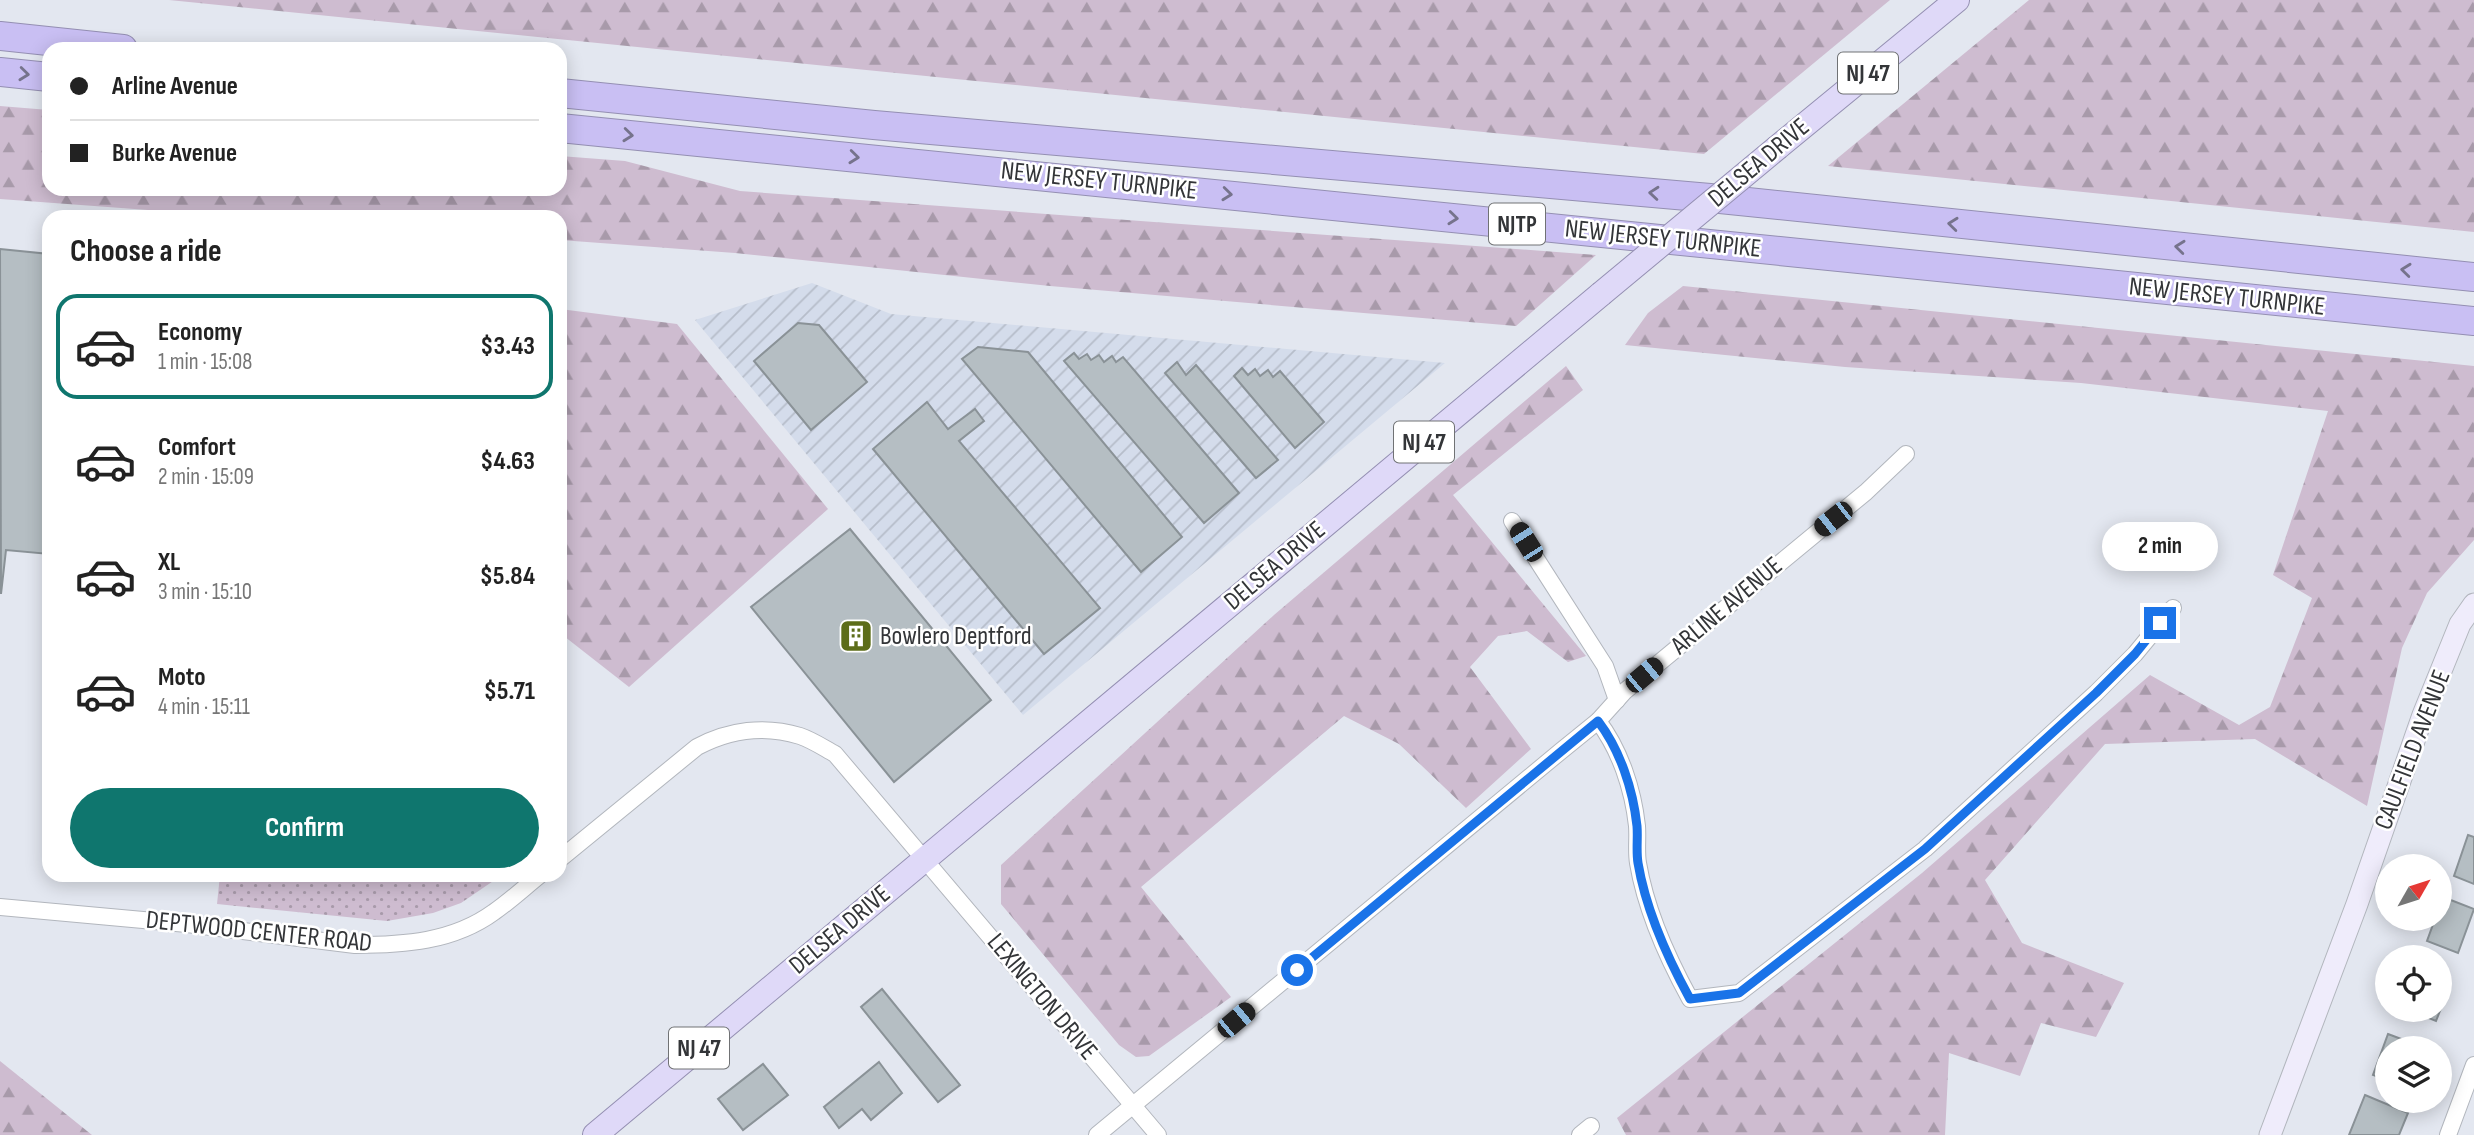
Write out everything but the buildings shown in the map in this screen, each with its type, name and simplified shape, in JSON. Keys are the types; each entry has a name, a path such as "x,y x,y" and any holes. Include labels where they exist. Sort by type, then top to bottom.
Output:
{"highway":[{"path":"0,36 57,42"},
{"path":"0,72 42,75"},
{"name":"NEW JERSEY TURNPIKE","path":"567,94 874,125 1710,198 2474,277"},
{"name":"NEW JERSEY TURNPIKE","path":"567,129 2474,321"}],"main road":[{"name":"DELSEA DRIVE","path":"595,1135 1957,0"}],"street":[{"name":"ARLINE AVENUE","path":"1097,1135 1598,721 1617,700 1866,492 1906,454"},
{"path":"1513,521 1605,666 1617,700"},
{"name":"CAULFIELD AVENUE","path":"2270,1135 2357,904 2423,715 2460,624 2474,604"},
{"path":"1598,721 1608,734 1629,785 1637,824 1637,862 1671,964 1690,999 1739,993 1925,849 2096,693 2135,654 2173,608"},
{"path":"567,853 697,747 720,735 768,730 802,737 835,754 925,859"},
{"name":"LEXINGTON DRIVE","path":"925,859 1158,1135"},
{"name":"DEPTWOOD CENTER ROAD","path":"0,907 187,924 355,945 382,945 440,938 468,927 492,914 531,882"},
{"path":"2448,1135 2474,1065"}],"shaded area":[{"path":"812,283 891,314 1445,363 1023,715 695,320"}],"green space":[{"path":"169,0 1890,0 1704,154"},
{"path":"2029,0 2474,0 2474,232 1828,166"},
{"path":"0,106 42,109 42,196 567,196 567,157 625,161 740,191 1596,255 1516,326 1050,286 735,253 567,241 567,210 148,210 0,199"},
{"path":"1683,286 2474,366 2474,540 2427,593 2402,648 2367,806 2255,739 2105,744 1985,880 2022,943 2124,983 2096,1037 2041,1023 2020,1076 1949,1053 1945,1135 1626,1135 1617,1118 1922,873 2150,675 2239,725 2270,707 2312,598 2273,575 2328,411 2081,383 1845,367 1625,345 1648,313"},
{"path":"567,310 677,324 828,509 629,687 567,638"},
{"path":"1566,366 1583,390 1453,495 1586,656 1568,662 1527,631 1498,636 1470,667 1531,749 1466,808 1399,744 1344,716 1141,887 1231,997 1149,1056 1136,1057 1119,1045 1001,904 1001,865 1274,615"},
{"path":"219,882 492,882 461,903 433,913 387,921 217,904"},
{"path":"0,1061 92,1135 0,1135"}],"place":[{"name":"Bowlero Deptford","path":"856,636"}],"route":[{"path":"1297,970 1598,721 1608,734 1629,785 1637,824 1637,862 1671,964 1690,999 1739,993 1925,849 2096,693 2135,654 2160,623"}]}
